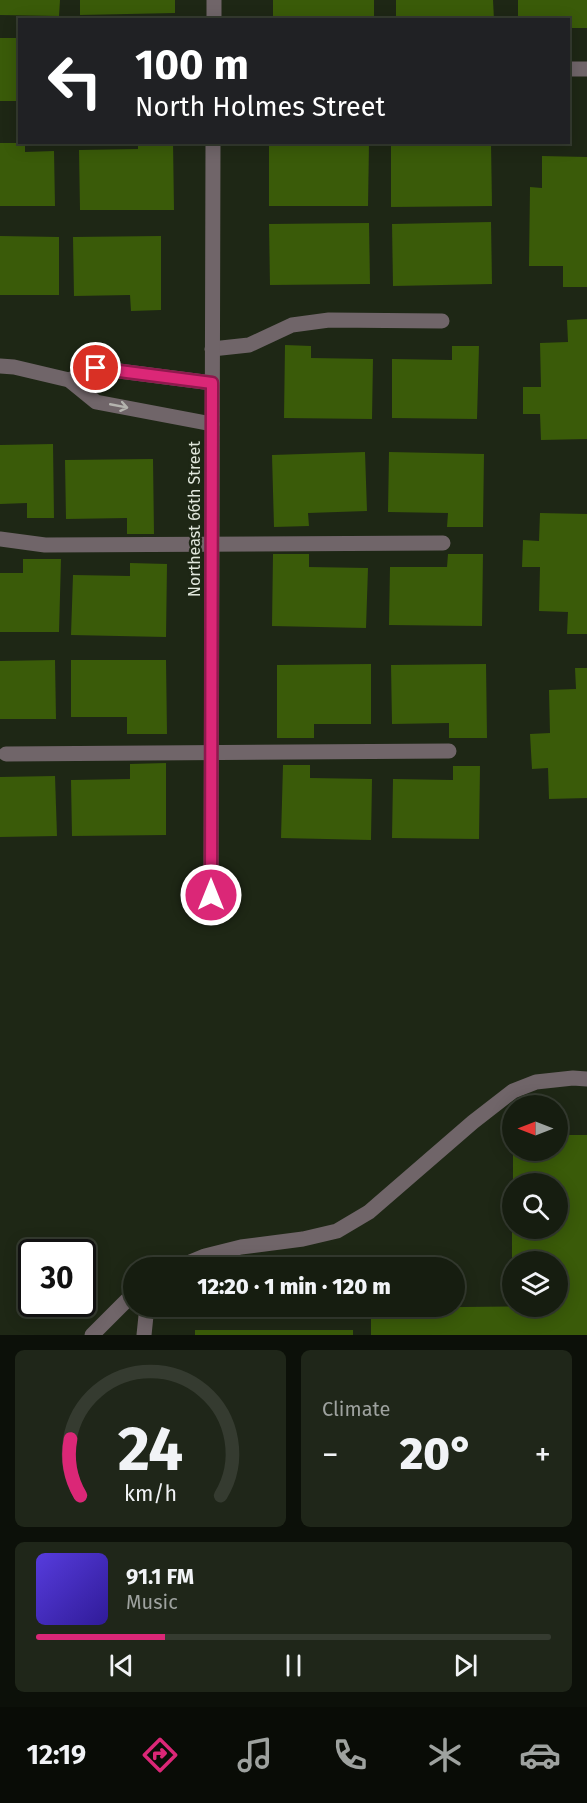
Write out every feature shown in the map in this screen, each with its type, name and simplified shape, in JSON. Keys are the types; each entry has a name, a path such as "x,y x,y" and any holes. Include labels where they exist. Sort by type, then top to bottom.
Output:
{"street":[{"path":"214,0 214,18"},
{"path":"570,69 587,69"},
{"name":"Northeast 66th Street","path":"211,895 213,144"},
{"path":"212,349 249,345 292,324 328,320 442,321"},
{"path":"0,366 14,367 69,380 96,402 212,424"},
{"path":"69,380 96,368 212,383"},
{"path":"0,539 45,545 443,543"},
{"path":"6,753 449,751"},
{"path":"204,1257 241,1247 303,1239 337,1231 369,1212 473,1122 513,1091 536,1082 573,1078 587,1079"},
{"path":"92,1335 123,1304"},
{"path":"144,1335 146,1317"}],"building":[{"path":"0,0 60,0 59,16 0,15"},
{"path":"80,0 175,0 175,13 80,15"},
{"path":"273,0 374,0 374,18 273,18"},
{"path":"396,0 493,0 494,18 396,18"},
{"path":"518,0 587,0 587,28 570,28 570,18 518,18"},
{"path":"0,38 18,38 18,101 0,101"},
{"path":"0,143 25,144 25,152 54,151 55,206 0,206"},
{"path":"138,144 173,144 174,210 80,210 79,150 138,149"},
{"path":"269,144 369,144 368,206 269,206"},
{"path":"491,144 492,206 391,207 391,145"},
{"path":"542,156 587,157 587,287 563,287 563,266 529,266 530,187 542,188"},
{"path":"491,222 492,284 393,286 392,224"},
{"path":"369,223 370,284 270,285 269,224"},
{"path":"0,236 59,237 59,295 0,295"},
{"path":"161,236 161,310 131,311 130,295 74,296 73,237"},
{"path":"587,319 587,439 541,440 540,414 523,414 523,387 541,387 540,343 568,342 567,320"},
{"path":"285,345 311,346 311,358 373,359 372,419 284,418"},
{"path":"452,346 479,346 477,419 392,418 392,359 452,360"},
{"path":"53,444 54,518 27,518 27,503 0,504 0,445"},
{"path":"365,452 367,511 308,513 309,526 274,527 272,455"},
{"path":"389,452 484,454 483,527 447,527 448,513 388,512"},
{"path":"153,459 154,534 127,534 127,518 66,519 65,460"},
{"path":"540,513 587,514 587,634 567,634 568,612 539,611 540,567 522,567 523,540 539,541"},
{"path":"273,554 309,554 309,567 368,568 366,628 272,626"},
{"path":"448,554 483,554 482,626 389,625 390,567 447,567"},
{"path":"23,559 61,559 59,632 0,632 0,573 23,573"},
{"path":"130,563 167,564 166,637 71,635 73,575 130,576"},
{"path":"55,660 56,719 0,719 0,661"},
{"path":"71,660 166,660 167,734 127,734 127,717 71,717"},
{"path":"371,664 371,724 314,724 314,738 277,738 277,665"},
{"path":"486,664 487,738 449,738 449,723 392,724 391,665"},
{"path":"575,668 587,668 587,798 549,799 548,768 532,769 530,734 550,733 549,690 576,689"},
{"path":"166,763 166,835 72,836 71,780 130,779 130,764"},
{"path":"283,765 310,765 310,778 372,779 371,840 281,838"},
{"path":"453,766 480,766 479,839 392,838 393,779 453,780"},
{"path":"55,776 57,836 0,837 0,777"},
{"path":"568,1135 587,1135 587,1335 371,1335 371,1317 465,1317 465,1307 502,1307 502,1317 568,1317 568,1251 512,1251 512,1239 568,1239 568,1173 513,1173 513,1161 568,1161"},
{"path":"195,1330 353,1330 353,1335 195,1335"}],"route":[{"path":"96,368 212,383 211,895"}]}
